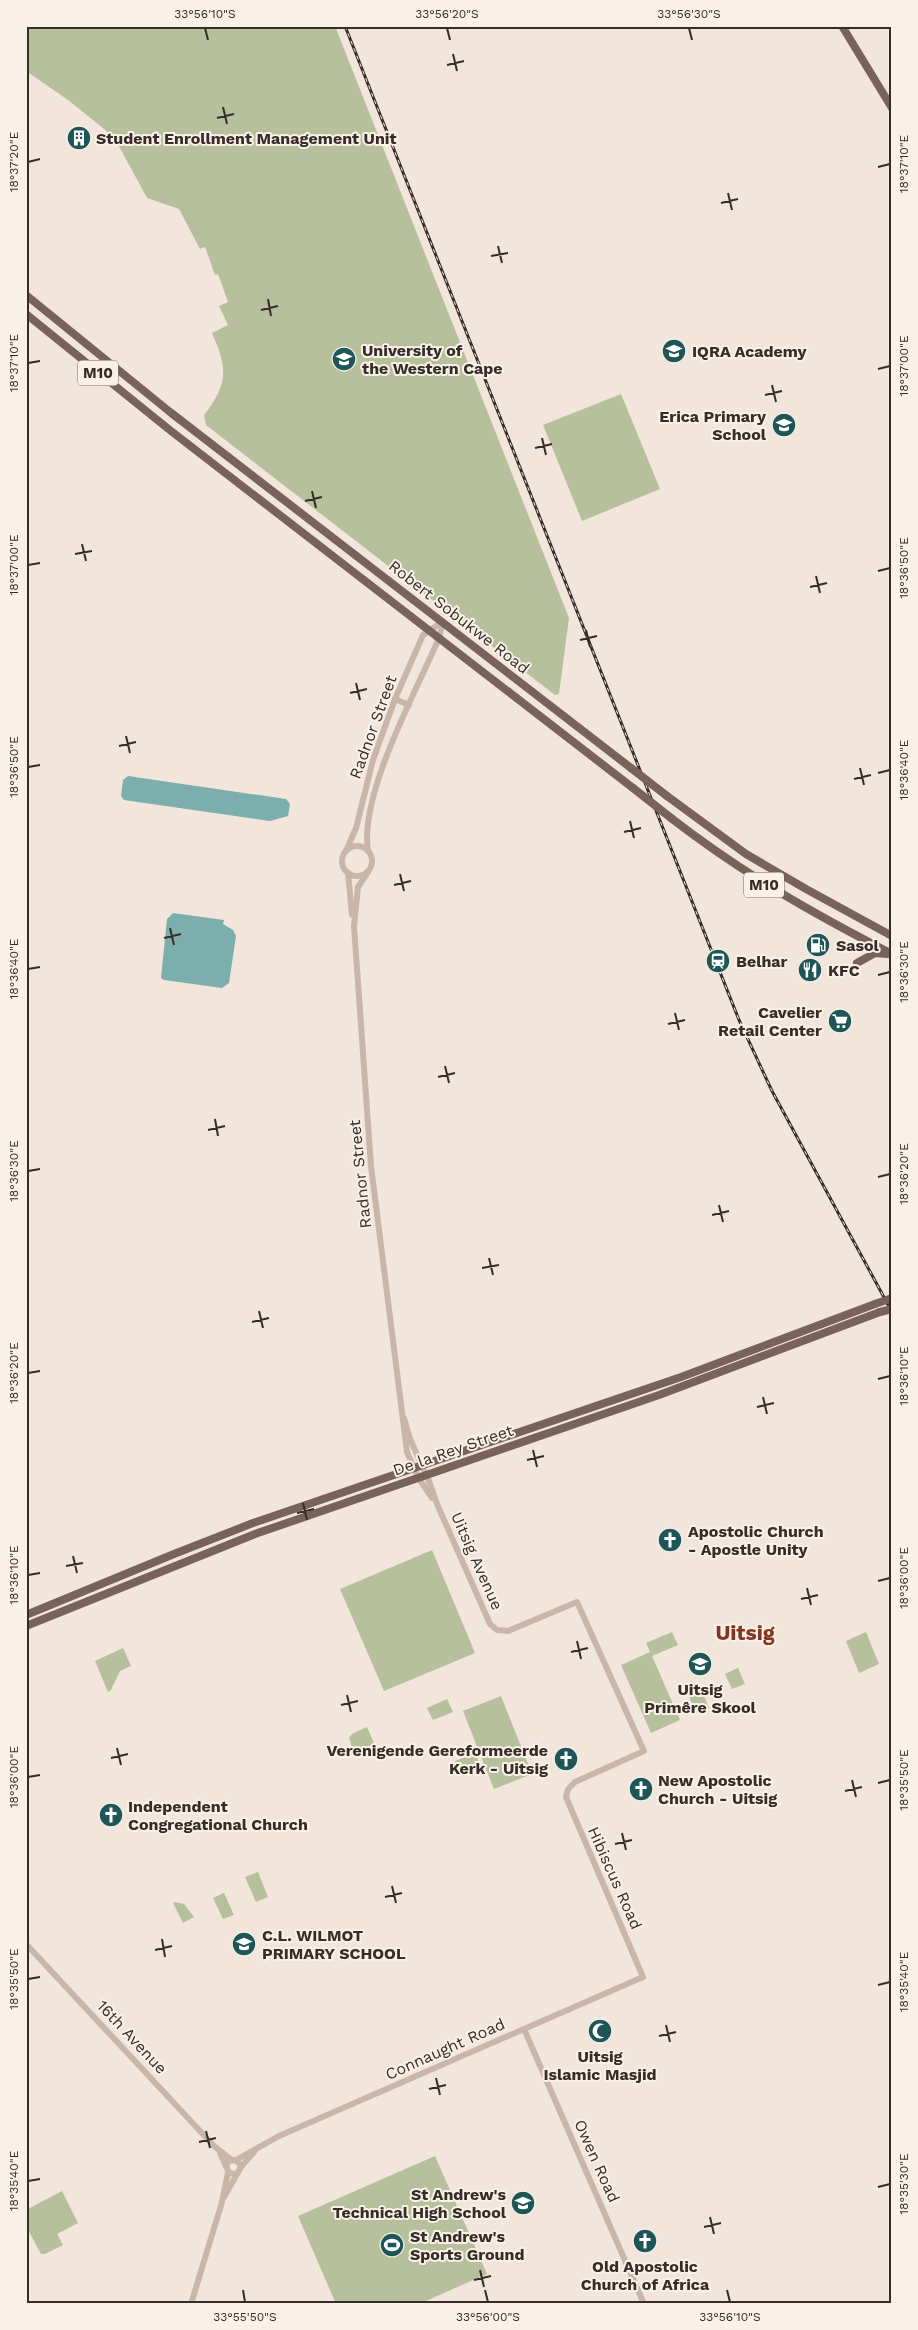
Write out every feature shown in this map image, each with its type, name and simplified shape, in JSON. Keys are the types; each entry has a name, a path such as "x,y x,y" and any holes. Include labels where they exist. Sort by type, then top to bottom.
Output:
{"main road":[{"path":"842,26 892,108"},
{"path":"846,26 853,44"},
{"name":"Robert Sobukwe Road","path":"26,295 170,412 667,796 746,854 806,890 892,936"},
{"name":"Robert Sobukwe Road","path":"26,314 171,431 723,857 767,886 892,955"},
{"path":"857,962 875,953 892,955"},
{"name":"De la Rey Street","path":"26,1615 213,1538 690,1374 892,1298"},
{"name":"De la Rey Street","path":"26,1626 255,1534 675,1390 892,1309"}],"street":[{"path":"428,630 442,622"},
{"name":"Radnor Street","path":"368,851 367,831 374,796 390,746 438,638 442,622"},
{"name":"Radnor Street","path":"346,851 358,819 375,753 394,699 423,635 428,630"},
{"path":"394,699 409,705"},
{"path":"357,846 368,851 372,862 368,872 358,876 348,873 342,863 346,851 357,846"},
{"name":"Radnor Street","path":"354,926 360,881 368,872"},
{"name":"Radnor Street","path":"348,873 354,926 371,1166 406,1446 413,1469"},
{"name":"Radnor Street","path":"404,1418 412,1444 422,1466"},
{"name":"Uitsig Avenue","path":"422,1466 487,1620 494,1628 508,1631 577,1602 644,1751 577,1781 568,1789"},
{"name":"Uitsig Avenue","path":"413,1469 437,1504"},
{"name":"Hibiscus Road","path":"568,1789 568,1803 643,1977"},
{"name":"16th Avenue","path":"26,1944 218,2150 241,2167"},
{"name":"Connaught Road","path":"227,2169 234,2160 279,2136 643,1977"},
{"name":"Owen Road","path":"524,2029 644,2304"},
{"name":"Connaught Road","path":"237,2174 259,2148"},
{"name":"16th Avenue","path":"218,2150 227,2169"},
{"path":"222,2202 237,2174 232,2174 227,2169"},
{"path":"191,2304 222,2202 227,2169"}],"green space":[{"name":"University of the Western Cape","path":"26,26 335,26 569,618 559,694 555,695 206,425 204,415 218,394 223,376 221,357 212,333 228,325 219,306 228,302 218,274 215,275 205,247 200,249 179,209 147,198 114,137 68,100 26,71"},
{"path":"621,394 660,489 582,521 543,425"},
{"path":"432,1550 475,1653 384,1691 340,1589"},
{"path":"672,1632 678,1645 652,1656 680,1720 651,1733 621,1665 650,1652 646,1643"},
{"path":"866,1632 879,1664 859,1673 846,1641"},
{"path":"123,1648 131,1666 120,1671 111,1690 108,1692 95,1661"},
{"path":"738,1668 745,1684 732,1689 725,1674"},
{"path":"700,1689 697,1692 699,1697 704,1696 709,1708 696,1713 688,1694"},
{"path":"501,1696 532,1774 494,1789 463,1711"},
{"path":"447,1699 453,1712 433,1720 427,1708"},
{"path":"367,1727 377,1750 371,1753 366,1750 362,1753 357,1749 353,1750 349,1738 352,1734"},
{"path":"475,1753 480,1765 460,1774 455,1761"},
{"path":"258,1872 268,1897 256,1902 245,1877"},
{"path":"224,1893 234,1915 223,1919 213,1898"},
{"path":"173,1903 184,1904 194,1917 183,1923"},
{"name":"St Andrew's Sports Ground","path":"435,2156 487,2274 419,2304 336,2304 298,2216"},
{"path":"62,2191 78,2223 57,2234 63,2245 45,2254 41,2254 26,2226 26,2210"}],"water":[{"path":"128,776 286,799 290,804 288,816 270,821 124,800 121,796 123,780"},
{"path":"173,913 224,920 223,924 233,930 236,936 229,983 222,988 161,978 167,919"}],"railway":[{"path":"345,26 739,1020 772,1091 892,1312"}],"place":[{"name":"Student Enrollment Management Unit","path":"79,138"},
{"name":"IQRA Academy","path":"674,351"},
{"name":"University of the Western Cape","path":"344,359"},
{"name":"Erica Primary School","path":"784,425"},
{"name":"Sasol","path":"818,945"},
{"name":"Belhar","path":"718,961"},
{"name":"KFC","path":"810,970"},
{"name":"Cavelier Retail Center","path":"840,1021"},
{"name":"Apostolic Church - Apostle Unity","path":"670,1540"},
{"name":"Uitsig Primêre Skool","path":"700,1664"},
{"name":"Verenigende Gereformeerde Kerk - Uitsig","path":"566,1759"},
{"name":"New Apostolic Church - Uitsig","path":"641,1789"},
{"name":"Independent Congregational Church","path":"111,1815"},
{"name":"C.L. WILMOT PRIMARY SCHOOL","path":"244,1944"},
{"name":"Uitsig Islamic Masjid","path":"600,2031"},
{"name":"St Andrew's Technical High School","path":"523,2203"},
{"name":"Old Apostolic Church of Africa","path":"645,2241"},
{"name":"St Andrew's Sports Ground","path":"392,2245"}],"district":[{"name":"Uitsig","path":"745,1632"}]}
